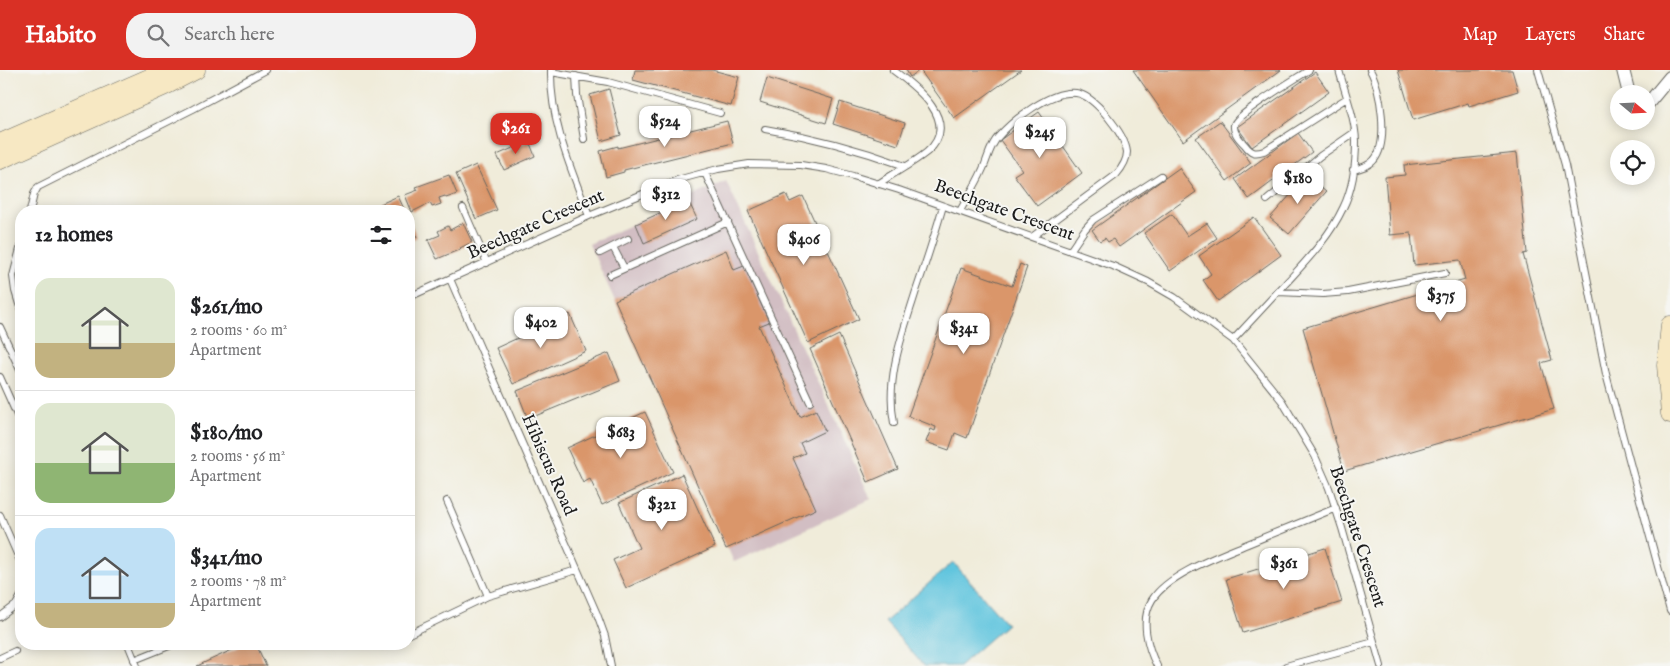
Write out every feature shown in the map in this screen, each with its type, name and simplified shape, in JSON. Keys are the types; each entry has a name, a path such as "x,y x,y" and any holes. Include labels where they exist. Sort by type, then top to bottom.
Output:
{"main road":[{"path":"0,143 167,70"},
{"path":"0,160 165,86 196,70"},
{"path":"1670,325 1666,365 1670,414"}],"street":[{"path":"1623,70 1627,85"},
{"path":"1655,95 1670,77"}],"lane":[{"path":"31,205 38,186 193,109 266,70"},
{"path":"878,184 928,151 938,134 940,124 938,114 929,101 893,70"},
{"path":"1309,70 1262,101 1235,122 1235,132 1249,151 1257,153 1264,150 1347,98"},
{"path":"1233,340 1310,256 1343,208 1351,186 1356,146 1347,98 1339,70"},
{"path":"1354,170 1367,166 1374,161 1380,148 1382,127 1380,94 1370,70"},
{"path":"1538,70 1565,166 1606,374 1670,611"},
{"path":"589,216 563,148 552,102 551,71 615,84 720,113"},
{"path":"576,76 576,95 584,139"},
{"path":"960,211 982,172 990,148 999,136 1028,112 1045,101 1065,93 1079,93 1095,103 1121,137 1126,150 1125,162 1116,175 1032,237"},
{"path":"765,129 836,144 904,166"},
{"path":"1267,200 1320,156 1354,132"},
{"name":"Beechgate Crescent","path":"415,294 589,216 677,180 705,172 748,164 777,164 826,169 960,211 1113,266 1148,282 1195,311 1233,340 1282,401 1300,427 1315,456 1336,508 1381,666"},
{"path":"705,172 810,402"},
{"path":"1070,251 1093,220 1161,176"},
{"path":"894,422 891,408 891,389 896,359 944,206"},
{"path":"463,208 487,263"},
{"path":"610,274 728,222"},
{"path":"600,253 628,238"},
{"path":"613,246 624,268"},
{"path":"15,268 13,276 15,291"},
{"path":"1278,292 1323,294 1348,292 1445,273"},
{"name":"Hibiscus Road","path":"450,279 597,614 605,636 611,666"},
{"path":"0,327 15,356"},
{"path":"0,377 15,411"},
{"path":"447,501 488,596"},
{"path":"1156,666 1148,645 1146,616 1150,602 1159,590 1174,578 1212,559 1336,508"},
{"path":"0,515 15,549"},
{"path":"415,631 488,596 577,570"},
{"path":"0,617 15,607"},
{"path":"1286,666 1374,642"},
{"path":"130,650 136,664 163,650"},
{"path":"0,658 15,651"}],"shaded area":[{"path":"726,181 871,499 734,562 589,244"}],"water":[{"path":"953,562 1007,624 959,666 924,666 885,622"}],"building":[{"path":"635,70 712,70 739,77 731,106 633,80"},
{"path":"906,70 920,70 910,77"},
{"path":"920,70 1021,70 954,118"},
{"path":"1133,70 1281,70 1183,141"},
{"path":"1398,70 1512,70 1518,91 1469,106 1468,103 1413,120"},
{"path":"1315,72 1329,92 1252,147 1237,127"},
{"path":"767,78 833,99 826,123 760,102"},
{"path":"609,89 621,135 601,141 590,95"},
{"path":"840,102 905,123 898,145 833,124"},
{"path":"1039,112 1082,173 1037,206 1014,175 1022,170 1000,140"},
{"path":"727,121 733,143 624,170 624,172 606,177 600,151"},
{"path":"1220,121 1251,163 1227,181 1196,138"},
{"path":"1298,133 1312,152 1249,199 1235,179"},
{"path":"529,141 535,156 504,170 497,155"},
{"path":"1517,153 1527,253 1523,254 1552,360 1541,363 1554,409 1344,471 1303,328 1465,280 1460,260 1414,265 1411,233 1390,235 1385,177 1405,175 1404,165"},
{"path":"476,165 497,210 476,219 456,174"},
{"path":"1179,168 1196,192 1119,247 1113,239 1108,242 1105,238 1100,241 1092,230"},
{"path":"449,175 457,194 446,198 445,196 439,198 441,204 432,207 430,203 415,210 415,205 409,205 405,195 418,190 416,187"},
{"path":"1307,176 1326,192 1289,234 1270,218"},
{"path":"786,194 790,202 803,196 859,319 808,343 748,211"},
{"path":"398,196 402,205 378,205"},
{"path":"688,200 697,219 644,243 636,224"},
{"path":"1172,214 1187,236 1207,223 1217,238 1170,271 1144,233"},
{"path":"1254,217 1281,255 1218,301 1203,280 1211,274 1199,256"},
{"path":"463,223 472,242 437,259 428,240 440,235 438,231 448,226 450,230"},
{"path":"726,250 734,270 744,266 769,322 759,326 800,417 816,410 825,431 800,443 805,453 793,458 816,509 726,549 615,300"},
{"path":"1020,264 1027,267 967,438 955,433 949,450 926,442 931,429 935,431 936,427 908,416 961,268 1012,286"},
{"path":"570,314 586,351 513,384 496,348"},
{"path":"839,335 898,469 868,482 810,349"},
{"path":"609,353 620,381 528,419 517,391"},
{"path":"645,412 673,472 602,505 590,479 583,483 567,448"},
{"path":"682,474 715,547 626,588 613,560 639,548 619,503"},
{"path":"1325,548 1342,602 1243,633 1226,579"},
{"path":"232,650 259,650 266,666 197,666"}]}
